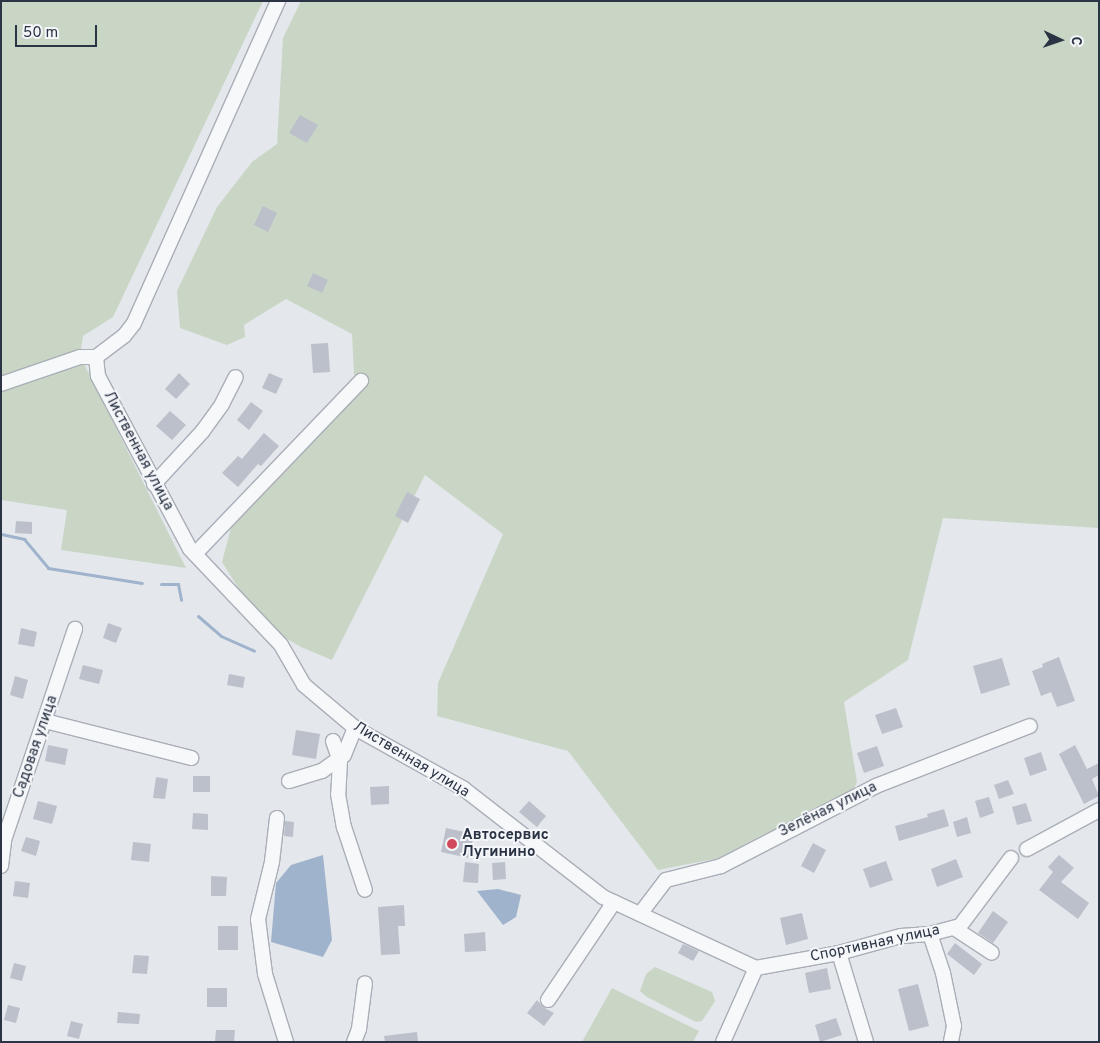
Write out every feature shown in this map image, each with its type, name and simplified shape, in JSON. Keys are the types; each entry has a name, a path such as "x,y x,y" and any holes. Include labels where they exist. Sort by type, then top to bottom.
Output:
{"street":[{"path":"1,384 80,356 96,357 124,336 134,323 278,1"},
{"name":"Лиственная улица","path":"96,357 98,376 154,484 195,554 281,645 304,685 355,728 464,789 603,897 622,904 756,968"},
{"path":"154,484 202,432 222,404 236,377"},
{"path":"195,554 361,381"},
{"name":"Садовая улица","path":"1,866 3,839 75,629"},
{"path":"44,721 190,758"},
{"name":"Зелёная улица","path":"640,914 666,880 721,866 876,786 1030,726"},
{"path":"289,781 322,771 344,755 355,728"},
{"path":"333,741 339,758 338,794 344,827 365,890"},
{"path":"1026,849 1099,810"},
{"path":"277,818 272,862 258,919 265,974 286,1042"},
{"name":"Спортивная улица","path":"756,968 839,953 901,936 930,934 960,926 1011,858"},
{"path":"548,1000 622,904"},
{"path":"954,928 992,953"},
{"path":"930,934 943,973 954,1026 951,1042"},
{"path":"839,953 866,1042"},
{"path":"723,1042 756,968"},
{"path":"354,1042 359,1029 365,984"}],"green space":[{"path":"1,1 263,1 113,317 83,336 80,356 186,568 61,550 67,510 1,500"},
{"path":"301,1 1099,1 1099,528 943,518 908,660 844,702 857,782 847,803 764,834 719,858 658,870 568,751 437,716 438,683 503,534 425,475 332,660 301,647 261,624 222,562 233,520 355,393 352,334 286,299 244,325 245,337 227,345 180,328 177,291 217,207 252,162 277,144 283,38"},
{"path":"655,967 712,992 715,1001 702,1021 696,1022 647,997 640,991 646,974"},
{"path":"612,988 699,1031 693,1042 582,1042"}],"water":[{"path":"323,855 332,940 323,957 271,942 276,883 291,865"},
{"path":"498,889 521,895 516,917 503,925 477,891"}],"building":[{"path":"300,115 318,125 307,143 289,133"},
{"path":"263,206 277,213 268,232 254,225"},
{"path":"313,273 328,280 322,293 307,286"},
{"path":"328,343 330,372 313,373 311,344"},
{"path":"179,373 190,384 176,399 165,389"},
{"path":"269,373 283,379 276,394 262,388"},
{"path":"251,402 263,411 249,430 237,420"},
{"path":"170,411 186,425 172,440 156,426"},
{"path":"264,433 279,446 261,466 258,464 238,487 222,473 238,456 242,459"},
{"path":"407,492 420,499 408,523 395,516"},
{"path":"16,521 32,522 32,534 15,533"},
{"path":"108,623 122,628 116,643 103,638"},
{"path":"21,628 37,632 34,647 18,644"},
{"path":"1059,657 1075,701 1057,707 1051,692 1041,696 1032,671 1043,667 1042,664"},
{"path":"1002,658 1010,685 981,694 973,666"},
{"path":"83,665 103,670 99,684 79,679"},
{"path":"229,674 245,677 243,688 227,685"},
{"path":"15,676 28,680 23,699 10,695"},
{"path":"896,708 903,727 882,734 875,715"},
{"path":"296,730 320,734 316,759 292,755"},
{"path":"48,745 68,749 65,765 45,761"},
{"path":"1075,745 1087,769 1099,763 1099,775 1092,779 1099,796 1084,804 1059,754"},
{"path":"877,746 884,766 864,773 857,753"},
{"path":"1041,752 1047,770 1030,776 1024,758"},
{"path":"193,776 210,776 210,792 193,792"},
{"path":"156,777 168,779 165,799 153,798"},
{"path":"1008,780 1014,794 999,799 994,785"},
{"path":"389,786 389,804 371,805 370,787"},
{"path":"989,797 994,813 980,818 975,801"},
{"path":"38,801 57,806 52,824 33,819"},
{"path":"529,801 546,816 537,827 519,812"},
{"path":"1026,803 1032,821 1017,825 1012,807"},
{"path":"944,809 949,826 899,841 895,826 928,817 927,814"},
{"path":"193,813 208,814 208,830 192,829"},
{"path":"967,817 971,833 957,837 953,822"},
{"path":"285,821 294,822 293,837 284,836"},
{"path":"446,828 474,834 469,858 441,852"},
{"path":"26,837 40,841 36,856 21,851"},
{"path":"133,842 151,844 149,862 131,860"},
{"path":"813,843 826,850 814,873 801,866"},
{"path":"1059,855 1074,868 1061,882 1089,903 1078,919 1039,890 1053,872 1048,867"},
{"path":"956,859 963,877 937,887 931,869"},
{"path":"886,861 893,880 870,888 863,869"},
{"path":"465,862 479,864 478,883 463,882"},
{"path":"505,862 506,879 493,880 492,863"},
{"path":"211,876 227,877 226,896 211,896"},
{"path":"15,881 30,883 28,898 13,896"},
{"path":"404,905 405,926 398,926 400,954 381,955 378,907"},
{"path":"993,911 1008,922 993,943 978,933"},
{"path":"802,913 808,939 786,945 780,918"},
{"path":"218,926 238,926 238,950 218,950"},
{"path":"485,932 486,951 465,952 464,934"},
{"path":"955,943 982,964 974,975 947,954"},
{"path":"683,944 699,951 693,961 678,953"},
{"path":"134,955 149,956 147,974 132,973"},
{"path":"14,963 26,966 22,981 10,978"},
{"path":"827,968 831,989 809,993 805,973"},
{"path":"918,984 929,1026 909,1031 898,989"},
{"path":"207,988 227,988 227,1007 207,1007"},
{"path":"537,1000 543,1007 554,1013 544,1026 527,1013"},
{"path":"8,1005 20,1008 16,1023 4,1020"},
{"path":"118,1012 140,1014 139,1024 117,1023"},
{"path":"836,1018 842,1035 820,1042 815,1025"},
{"path":"71,1021 83,1024 79,1039 67,1036"},
{"path":"216,1030 235,1030 234,1042 215,1042"},
{"path":"417,1032 418,1042 385,1042 384,1036"}],"waterway":[{"path":"1,534 24,539 48,568 142,583"},
{"path":"161,584 178,584 181,600"},
{"path":"198,616 221,636 254,651"}],"place":[{"name":"Автосервис Лугинино","path":"452,844"}]}
